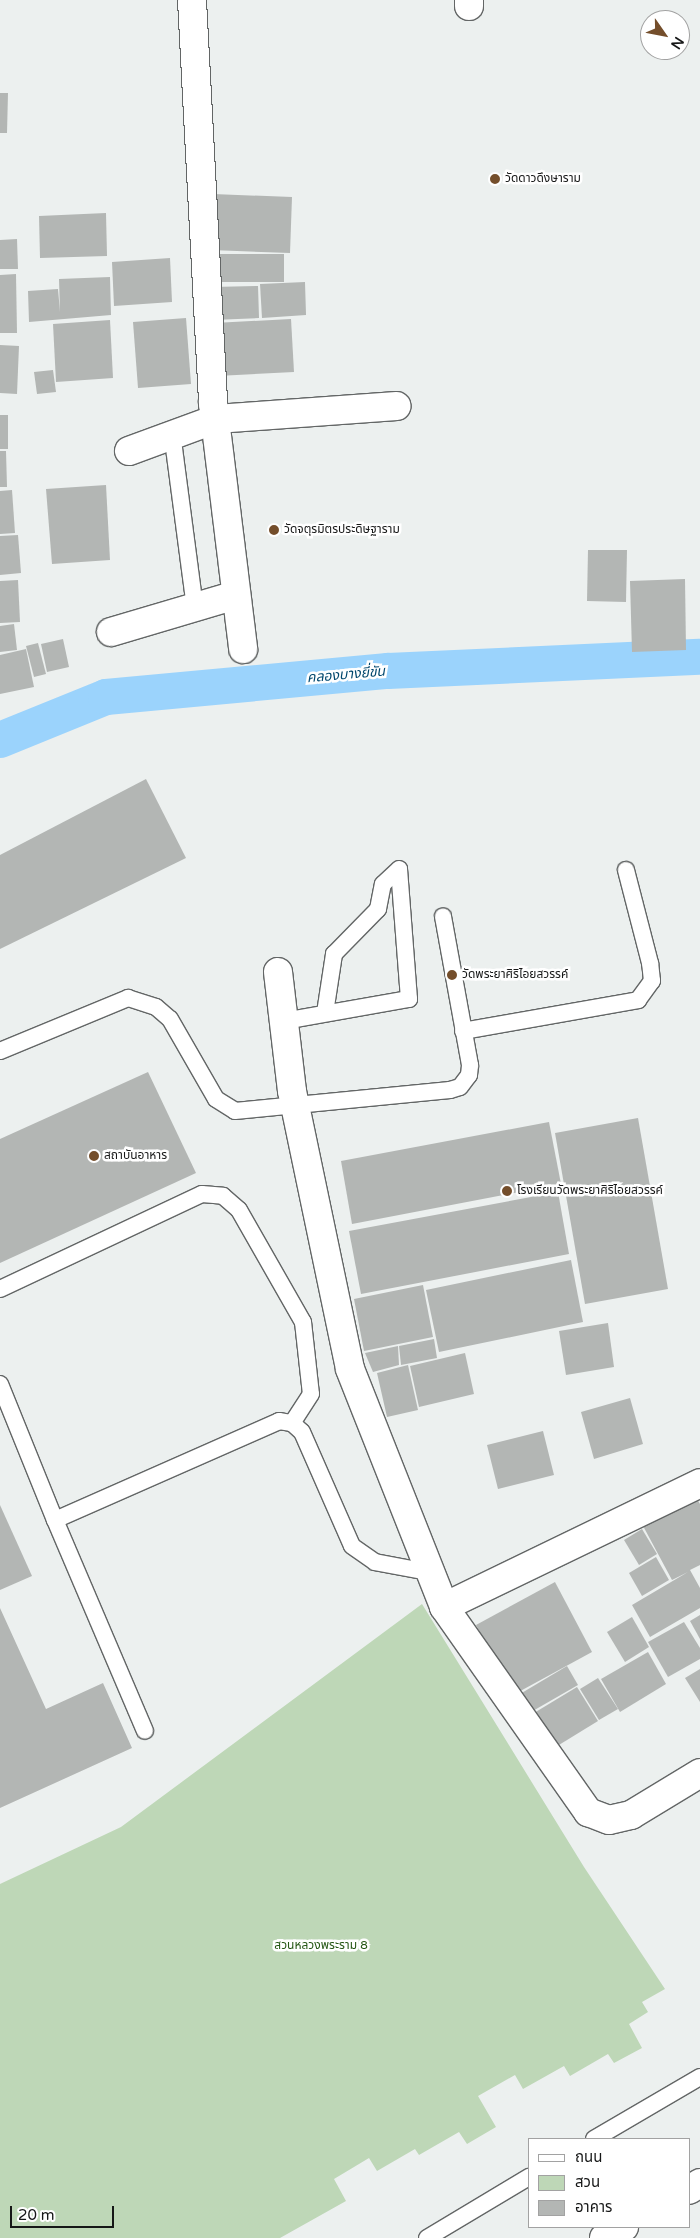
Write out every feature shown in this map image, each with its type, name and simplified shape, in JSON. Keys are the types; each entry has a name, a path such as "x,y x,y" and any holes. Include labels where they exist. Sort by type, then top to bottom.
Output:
{"street":[{"path":"192,0 216,419 243,649"},
{"path":"129,451 172,433 216,419 397,406"},
{"path":"111,632 236,595"},
{"path":"278,972 296,1108 350,1369 428,1572 444,1607 588,1812 608,1820 631,1815 700,1773"},
{"path":"444,1607 700,1483"},
{"path":"604,2238 622,2228"}],"lane":[{"path":"172,433 195,607"},
{"path":"284,1021 408,999 399,869 383,884 378,909 334,954 325,1013"},
{"path":"463,1031 638,1000 652,981 626,870"},
{"path":"0,1051 128,998 156,1007 170,1019 220,1104 240,1111 296,1108 460,1086 469,1074 470,1065 443,916"},
{"path":"0,1289 202,1194 223,1196 239,1210 303,1322 311,1394 292,1423"},
{"path":"0,1384 55,1520 145,1732"},
{"path":"55,1520 279,1421 292,1423 302,1432 352,1546 382,1564 428,1572"},
{"path":"596,2138 700,2077"},
{"path":"426,2238 528,2179"}],"green space":[{"name":"สวนหลวงพระราม 8","path":"422,1604 584,1867 665,1989 642,2002 648,2012 629,2024 642,2048 614,2063 608,2054 570,2076 564,2066 523,2089 515,2075 478,2096 496,2127 467,2144 459,2132 419,2155 415,2149 377,2171 369,2158 334,2179 346,2201 280,2238 0,2238 0,1884 121,1827"}],"building":[{"path":"0,93 8,93 7,133 0,133"},
{"path":"213,194 292,197 290,253 211,250"},
{"path":"106,213 107,256 40,258 39,216"},
{"path":"17,239 18,269 0,269 0,240"},
{"path":"213,254 284,254 284,282 212,282"},
{"path":"170,258 172,302 114,306 112,262"},
{"path":"16,274 17,333 0,333 0,275"},
{"path":"110,277 111,315 29,322 28,291 58,289 60,312 59,279"},
{"path":"305,282 306,315 262,318 260,284"},
{"path":"258,286 259,318 213,320 212,287"},
{"path":"186,318 191,384 138,388 133,322"},
{"path":"291,319 294,372 217,376 214,323"},
{"path":"110,320 113,378 56,382 53,324"},
{"path":"0,345 19,346 17,394 0,393"},
{"path":"53,370 56,392 37,394 34,372"},
{"path":"0,415 8,415 8,449 0,449"},
{"path":"0,451 6,451 7,487 0,487"},
{"path":"106,485 110,560 52,564 46,489"},
{"path":"12,490 15,533 0,534 0,491"},
{"path":"18,535 21,573 0,575 0,536"},
{"path":"588,550 627,550 626,602 587,601"},
{"path":"685,579 686,650 632,652 630,581"},
{"path":"18,580 20,622 0,623 0,581"},
{"path":"14,624 17,650 0,652 0,626"},
{"path":"63,639 69,667 47,672 41,644"},
{"path":"38,643 46,674 34,677 26,646"},
{"path":"26,649 34,687 0,694 0,655"},
{"path":"146,779 186,858 0,949 0,855"},
{"name":"สถาบันอาหาร","path":"148,1072 196,1173 0,1263 0,1139"},
{"path":"638,1118 668,1289 585,1304 555,1133"},
{"path":"549,1122 561,1184 352,1224 341,1161"},
{"path":"558,1192 569,1254 361,1294 349,1231"},
{"path":"571,1260 583,1322 439,1352 426,1290"},
{"path":"423,1285 433,1337 364,1351 354,1299"},
{"path":"608,1323 614,1367 566,1375 559,1331"},
{"path":"434,1339 437,1358 401,1365 399,1346"},
{"path":"398,1346 399,1365 373,1372 365,1353"},
{"path":"465,1353 474,1394 419,1407 410,1366"},
{"path":"408,1365 418,1410 387,1417 377,1373"},
{"path":"630,1398 643,1444 594,1459 581,1412"},
{"path":"543,1431 554,1475 498,1489 487,1445"},
{"path":"695,1495 700,1504 700,1565 690,1570 700,1588 700,1608 650,1637 632,1605 688,1572 672,1580 642,1524"},
{"path":"0,1505 32,1576 0,1590"},
{"path":"642,1529 657,1554 639,1565 624,1540"},
{"path":"656,1557 669,1580 642,1596 629,1573"},
{"path":"555,1582 592,1652 513,1695 476,1625"},
{"path":"0,1608 46,1709 103,1683 132,1748 0,1808"},
{"path":"700,1615 700,1639 690,1621"},
{"path":"632,1617 649,1647 625,1662 607,1632"},
{"path":"684,1622 700,1648 700,1659 668,1677 648,1642"},
{"path":"648,1652 666,1684 620,1712 601,1679"},
{"path":"567,1666 578,1685 531,1712 520,1694"},
{"path":"700,1669 700,1702 685,1678"},
{"path":"598,1678 618,1709 599,1720 580,1689"},
{"path":"577,1687 598,1721 554,1748 534,1713"}],"waterway":[{"name":"คลองบางยี่ขัน","path":"0,740 106,697 388,671 700,657"}],"place":[{"name":"วัดดาวดึงษาราม","path":"495,179"},
{"name":"วัดจตุรมิตรประดิษฐาราม","path":"274,530"},
{"name":"วัดพระยาศิริไอยสวรรค์","path":"452,975"},
{"name":"สถาบันอาหาร","path":"94,1156"},
{"name":"โรงเรียนวัดพระยาศิริไอยสวรรค์","path":"507,1191"}]}
